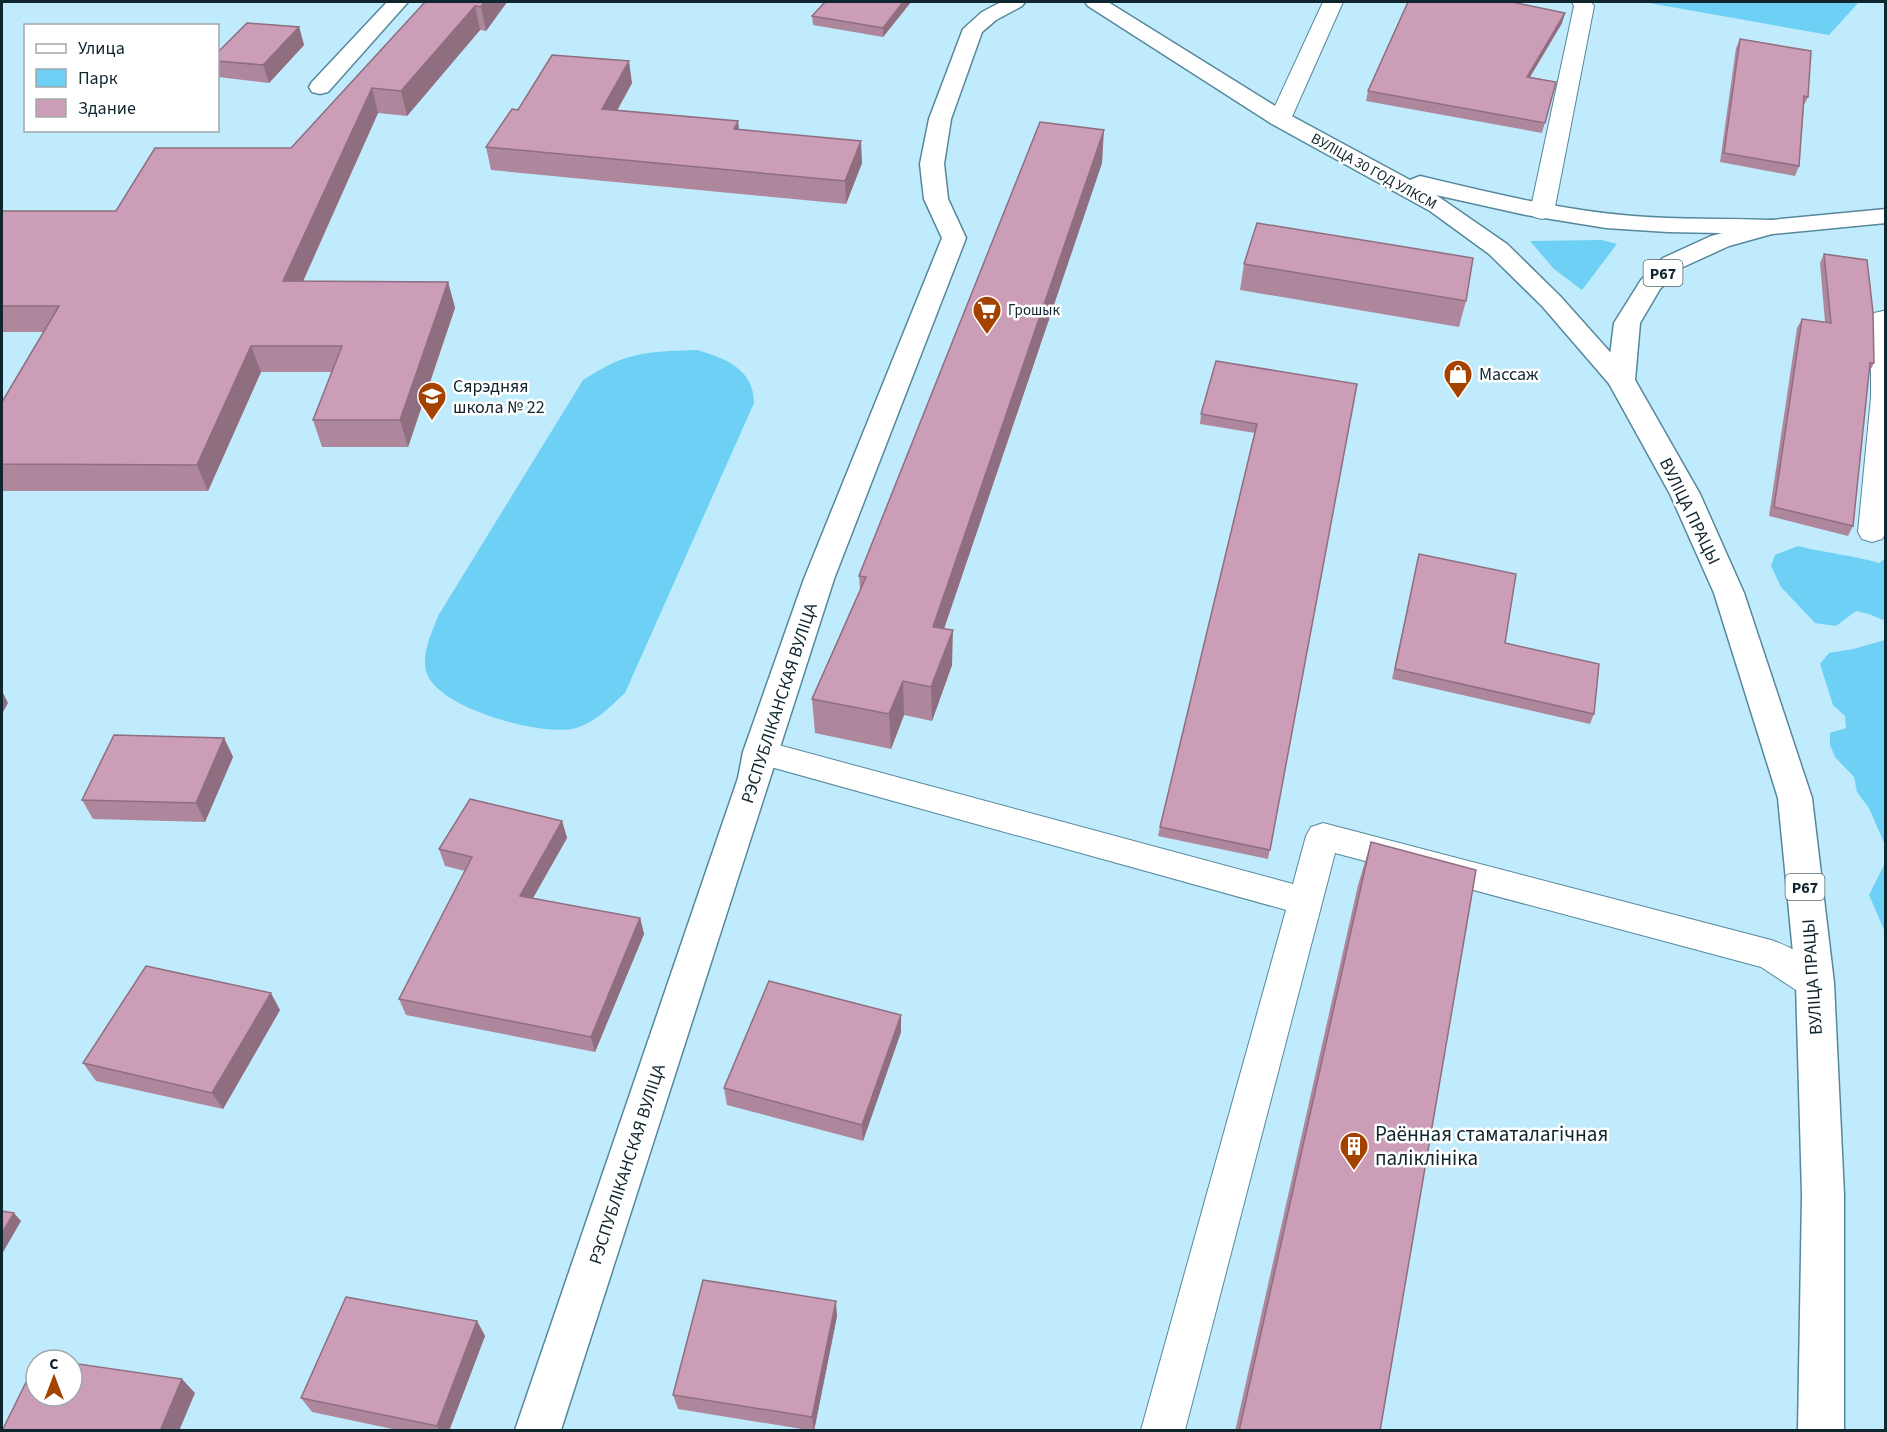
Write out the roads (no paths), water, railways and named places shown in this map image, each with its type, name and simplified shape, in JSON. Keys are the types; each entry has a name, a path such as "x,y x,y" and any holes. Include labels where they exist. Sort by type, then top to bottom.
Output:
{"main road":[{"path":"320,87 398,2"},
{"name":"РЭСПУБЛІКАНСКАЯ ВУЛІЦА","path":"538,1431 755,778 760,752 819,579 954,238 936,199 932,164 940,119 973,29 989,16 1015,2"},
{"name":"ВУЛІЦА 30 ГОД УЛКСМ","path":"1095,2 1280,119 1439,207 1498,249 1551,301 1621,380"},
{"path":"1370,168 1470,197 1542,212 1634,223 1771,227"},
{"name":"Р67","path":"1621,380 1627,323 1650,285 1672,263 1720,241 1771,227 1886,216"},
{"name":"ВУЛІЦА ПРАЦЫ","path":"1621,380 1685,494 1724,583 1795,798 1815,983 1823,1195 1821,1431"}],"lane":[{"path":"1280,119 1333,2"},
{"path":"1542,212 1584,6 1582,2"},
{"path":"1872,531 1885,398 1883,318 1886,318"},
{"path":"760,752 1306,902"},
{"path":"1163,1431 1323,836 1771,956 1815,983"}],"place":[{"name":"Грошык","path":"987,336"},
{"name":"Массаж","path":"1458,400"},
{"name":"Сярэдняя школа № 22","path":"432,422"},
{"name":"Раённая стаматалагічная паліклініка","path":"1354,1172"}]}
